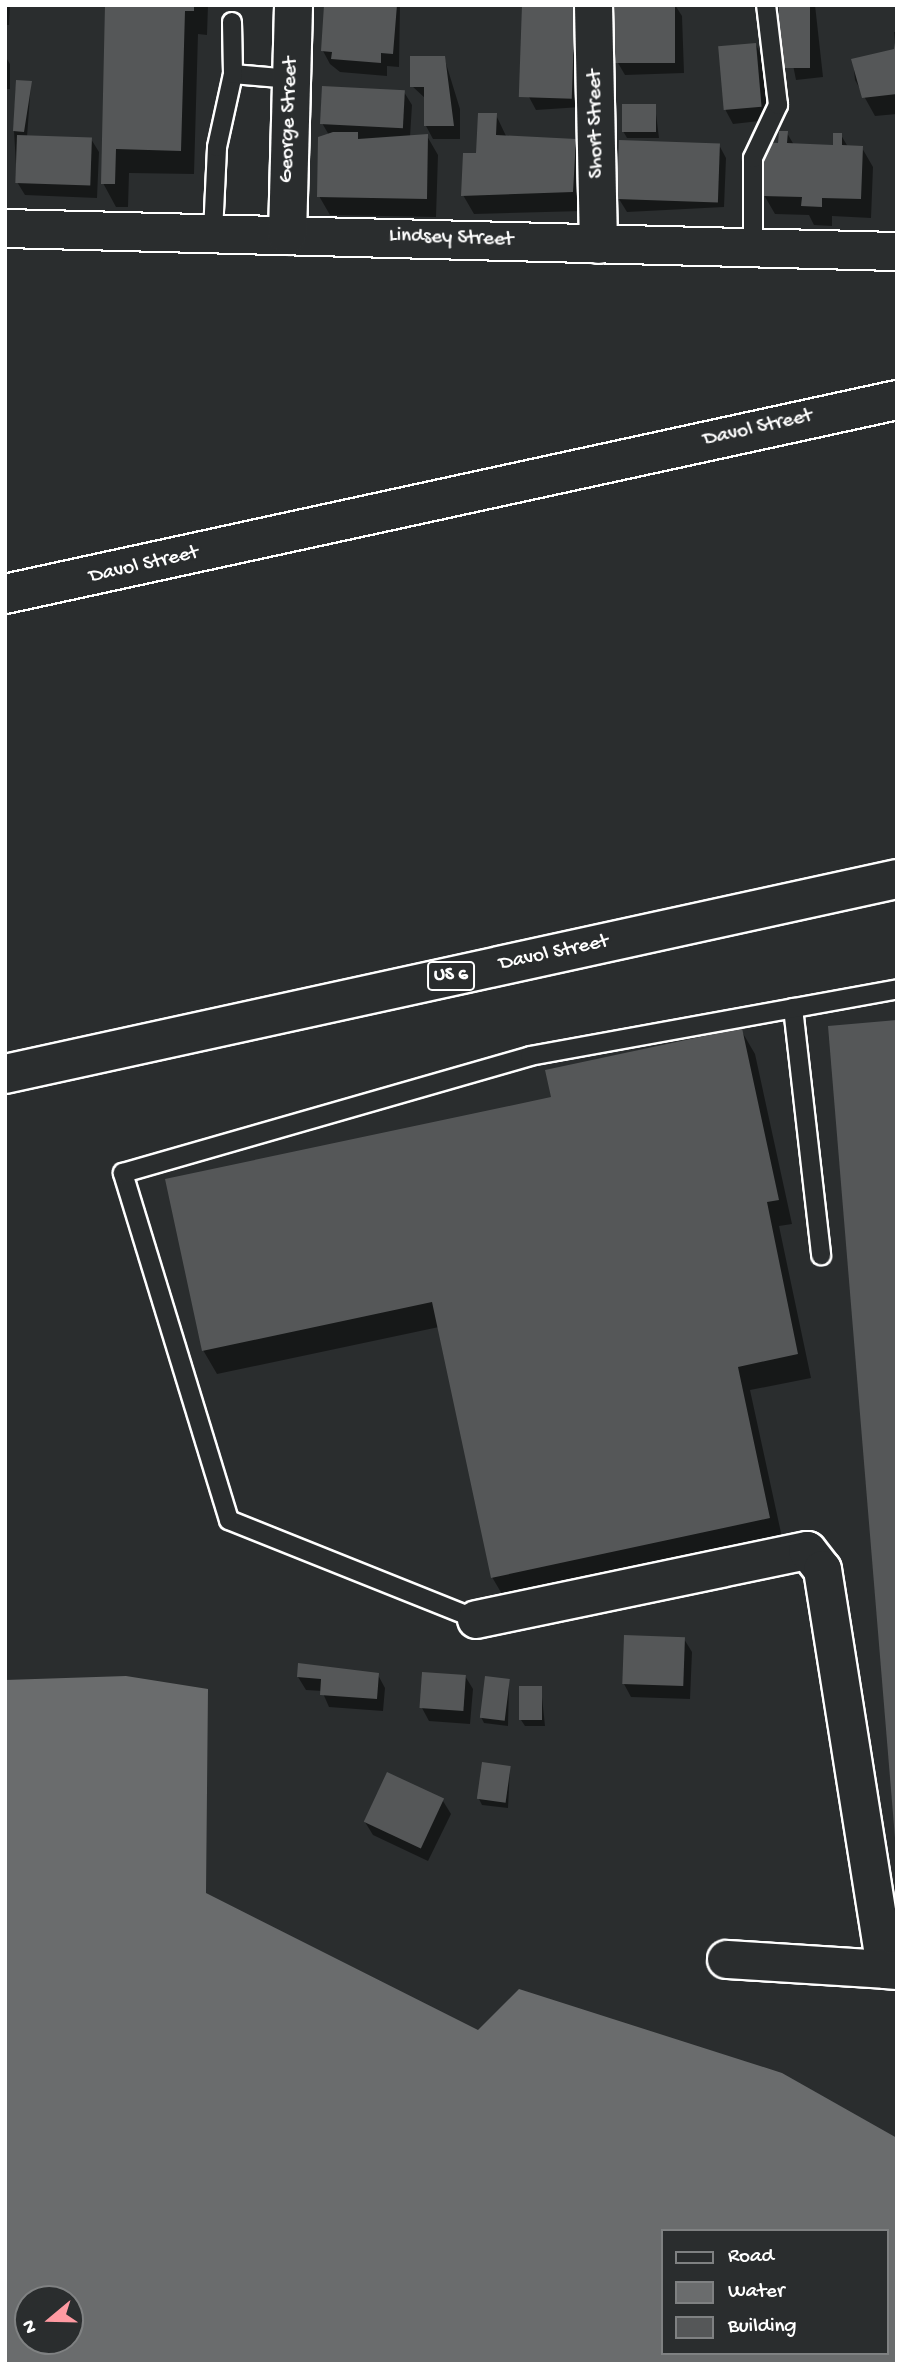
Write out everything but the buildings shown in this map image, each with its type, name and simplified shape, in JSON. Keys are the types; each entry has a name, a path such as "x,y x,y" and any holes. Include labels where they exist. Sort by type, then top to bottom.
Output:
{"highway":[{"name":"Davol Street","path":"5,594 897,400"},
{"name":"Davol Street","path":"5,1074 897,879"}],"street":[{"name":"George Street","path":"287,235 293,5"},
{"name":"Short Street","path":"593,5 598,244"},
{"name":"Lindsey Street","path":"5,228 897,251"},
{"path":"475,1619 807,1550 822,1569 891,1969 726,1959"}],"lane":[{"path":"753,248 752,158 778,105 766,5"},
{"path":"213,233 217,147 233,74 232,22"},
{"path":"233,74 291,79"},
{"path":"475,1619 229,1520 123,1173 530,1056 897,989"},
{"path":"793,1008 821,1255"}],"water":[{"path":"126,1676 208,1689 206,1893 478,2030 519,1989 782,2073 897,2138 897,2364 5,2364 5,1680"}]}
